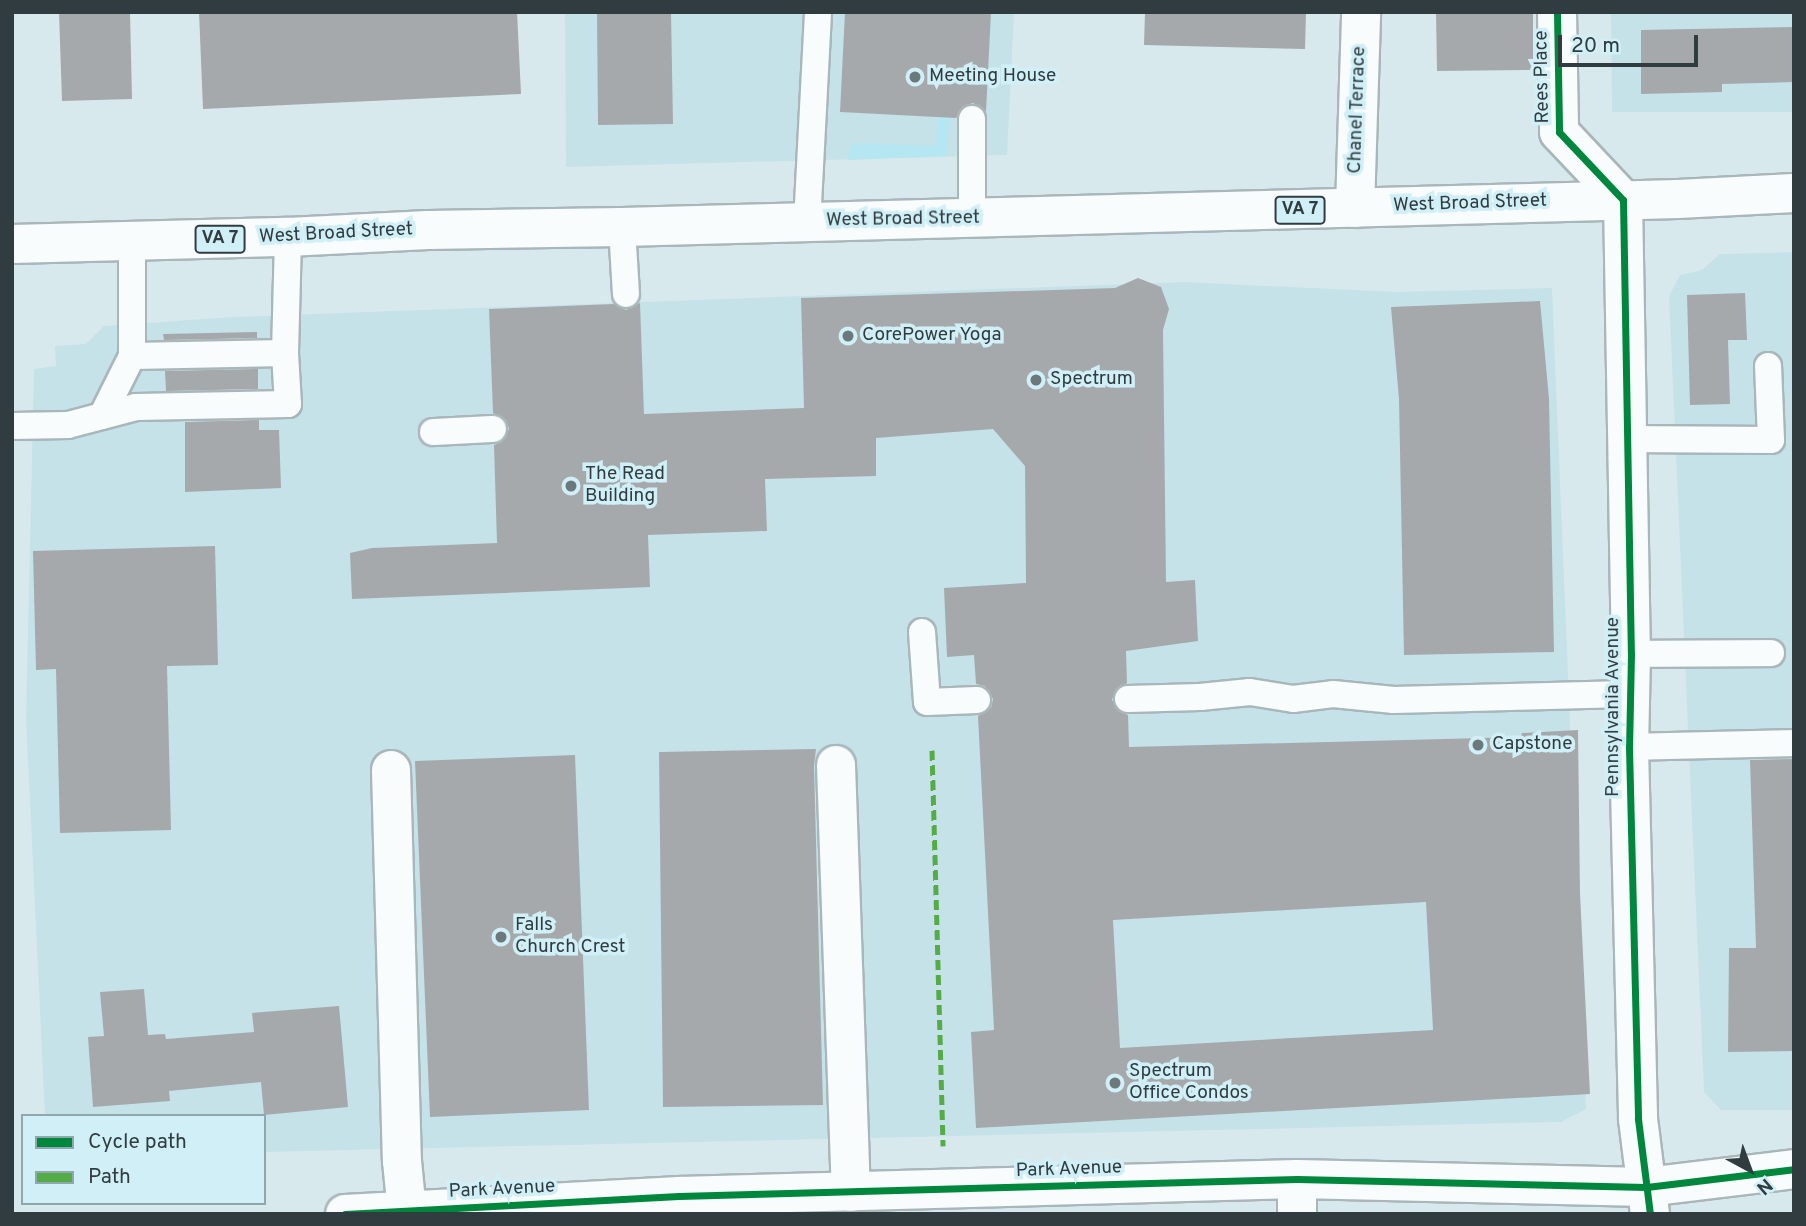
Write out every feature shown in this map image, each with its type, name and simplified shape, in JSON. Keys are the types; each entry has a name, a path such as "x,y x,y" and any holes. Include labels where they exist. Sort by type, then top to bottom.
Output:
{"street":[{"name":"Chanel Terrace","path":"1355,208 1361,12"},
{"name":"Rees Place","path":"1558,12 1559,132 1623,200"},
{"name":"West Broad Street","path":"12,244 288,237 428,230 972,219 1794,193"},
{"name":"Pennsylvania Avenue","path":"1623,200 1629,747 1638,1119 1648,1200"},
{"path":"836,765 851,1192"},
{"path":"391,769 402,1147 407,1212"},
{"name":"Park Avenue","path":"345,1214 679,1205 851,1192 1648,1200 1794,1169"}],"lane":[{"path":"807,223 818,12"},
{"path":"972,119 972,219"},
{"path":"622,227 626,294"},
{"path":"12,426 68,425 136,407 288,404 285,353 288,237"},
{"path":"102,416 132,356 132,242"},
{"path":"132,356 285,353"},
{"path":"1626,439 1771,440 1768,366"},
{"path":"433,432 493,429"},
{"path":"922,632 928,702 977,700"},
{"path":"1630,654 1771,653"},
{"path":"1128,699 1200,697 1250,692 1293,699 1332,694 1394,700 1630,694"},
{"path":"1629,747 1794,743"}],"shaded area":[{"path":"565,12 1014,12 1007,155 566,167"},
{"path":"1611,12 1794,12 1794,112 1612,112"},
{"path":"938,117 950,117 946,156 848,160 849,150 854,143 936,146"},
{"path":"1794,252 1794,1110 1721,1110 1704,1092 1669,296 1680,275 1702,270 1720,254"},
{"path":"1184,282 1397,292 1552,288 1586,1109 1561,1122 266,1152 266,1114 45,1114 26,718 34,369 56,366 55,346 86,344 104,326 233,317"}],"building":[{"path":"59,12 130,12 132,99 62,101"},
{"path":"199,12 517,12 521,94 203,109"},
{"path":"597,12 671,12 673,124 598,125"},
{"name":"Meeting House","path":"845,12 991,12 986,112 973,103 964,106 956,118 840,112"},
{"path":"1145,12 1306,12 1305,49 1144,45"},
{"path":"1436,12 1533,12 1533,70 1437,71"},
{"path":"1794,27 1794,82 1722,84 1722,92 1641,94 1641,30"},
{"path":"1138,278 1161,287 1169,309 1163,330 1166,582 1195,580 1198,641 1126,651 1127,683 1115,691 1112,700 1120,712 1128,715 1129,747 1521,737 1522,733 1578,730 1580,894 1590,1094 976,1128 971,1032 994,1030 978,716 991,708 993,699 985,686 976,684 974,655 947,657 944,588 1026,583 1025,466 993,429 876,438 876,476 765,479 767,531 648,535 650,587 352,599 350,553 372,548 497,543 494,445 502,442 509,429 506,420 493,413 489,309 614,304 626,310 640,303 644,414 804,408 801,298 1115,288","holes":["1426,902 1433,1030 1120,1048 1113,920"]},
{"path":"1745,293 1747,340 1728,340 1730,404 1690,405 1687,295"},
{"path":"1540,301 1549,399 1554,652 1404,655 1399,399 1391,307"},
{"path":"257,332 257,338 164,340 163,334"},
{"path":"258,369 258,389 166,391 165,371"},
{"path":"259,420 259,430 279,430 281,488 185,492 185,422"},
{"path":"215,546 218,665 167,666 171,830 60,833 56,669 36,670 33,551"},
{"name":"Falls Church Crest","path":"816,749 814,766 823,1105 663,1107 659,752"},
{"name":"Falls Church Crest","path":"575,755 589,1110 430,1117 415,761"},
{"path":"1794,759 1794,1051 1728,1052 1729,948 1756,948 1750,760"},
{"path":"144,989 148,1035 165,1034 166,1039 254,1032 252,1013 339,1006 348,1107 266,1115 261,1082 169,1091 170,1101 93,1107 88,1037 104,1036 100,992"}],"marked path":[{"path":"932,750 943,1146"}],"cycle path":[{"path":"1557,12 1559,132 1623,200 1631,654 1629,747 1638,1119 1650,1214"},
{"path":"345,1214 679,1196 1297,1179 1646,1187 1794,1169"}],"place":[{"name":"Meeting House","path":"915,77"},
{"name":"CorePower Yoga","path":"848,336"},
{"name":"Spectrum","path":"1036,380"},
{"name":"The Read Building","path":"571,486"},
{"name":"Capstone","path":"1478,745"},
{"name":"Falls Church Crest","path":"501,937"},
{"name":"Spectrum Office Condos","path":"1115,1083"}]}
